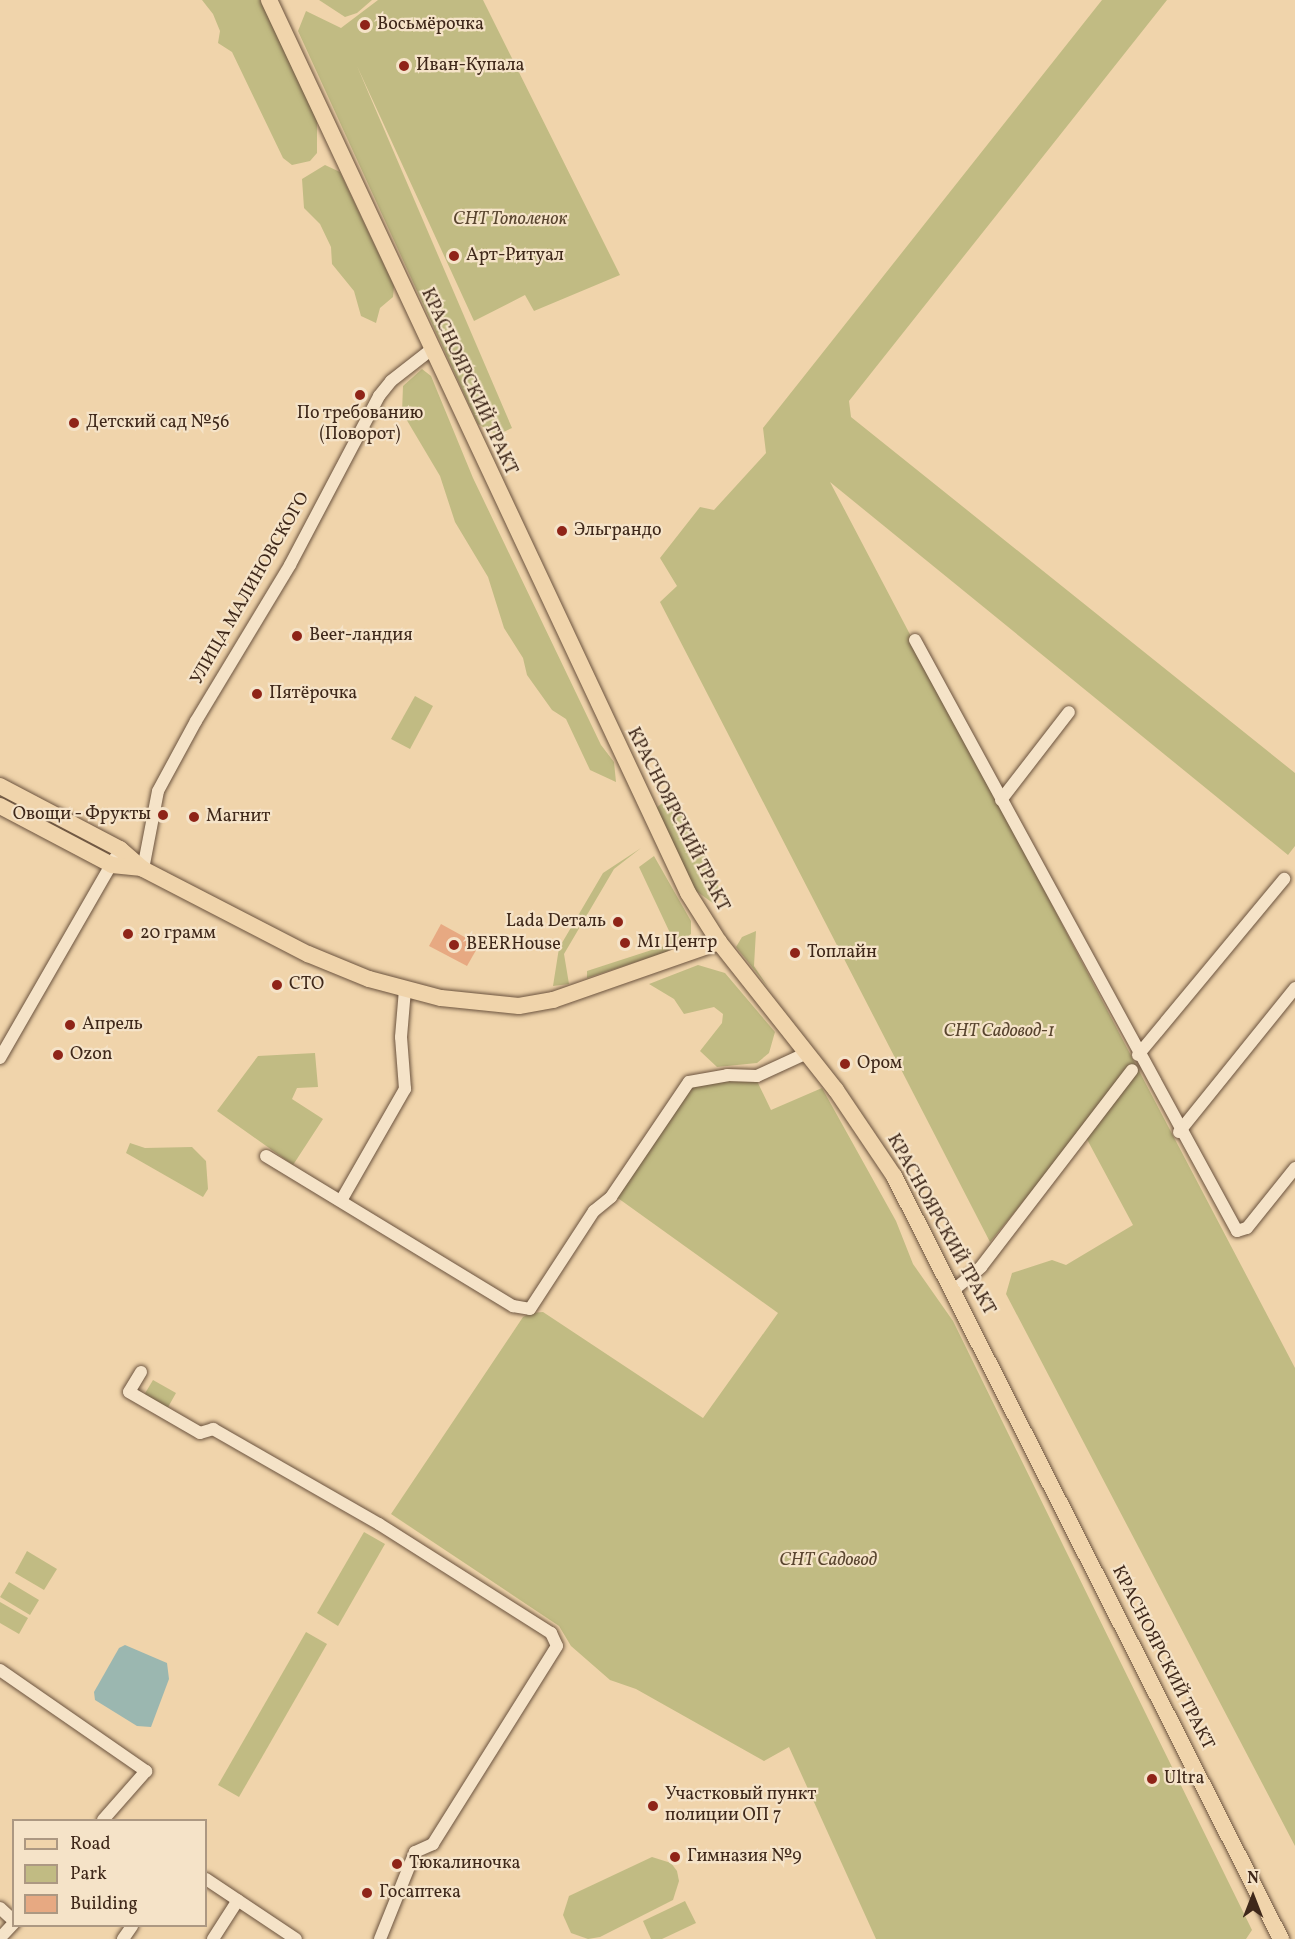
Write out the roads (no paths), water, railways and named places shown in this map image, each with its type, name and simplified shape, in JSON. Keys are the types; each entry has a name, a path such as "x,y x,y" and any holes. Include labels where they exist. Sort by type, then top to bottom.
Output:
{"main road":[{"name":"КРАСНОЯРСКИЙ ТРАКТ","path":"269,0 688,893 718,942 807,1053 878,1149 955,1290 1281,1939"},
{"path":"0,786 120,849 143,869 308,954 405,989 484,1005 519,1006 584,991 718,942"},
{"path":"0,806 112,865 143,869"}],"street":[{"name":"УЛИЦА МАЛИНОВСКОГО","path":"143,869 156,797 190,731 290,565 379,396 397,375 432,349"},
{"path":"915,640 1179,1132 1237,1231 1246,1228 1293,1174"},
{"path":"1001,800 1069,712"},
{"path":"0,1058 120,849"},
{"path":"1138,1055 1284,879"},
{"path":"1179,1132 1295,988"},
{"path":"342,1199 405,1089 401,1037 405,989"},
{"path":"266,1156 342,1199 513,1306 530,1309 594,1211 611,1197 689,1082 718,1075 757,1076 807,1053"},
{"path":"955,1290 981,1268 1132,1070"},
{"path":"141,1372 129,1392 200,1433 213,1429 379,1524 551,1633 558,1646 433,1844 416,1852 380,1939"},
{"path":"0,1670 146,1771 105,1819"},
{"path":"207,1880 297,1939"},
{"path":"213,1939 238,1900"},
{"path":"0,1908 12,1920"},
{"path":"0,1938 12,1924"}],"water":[{"path":"125,1645 167,1663 169,1679 151,1727 137,1726 95,1700 94,1692 119,1648"}],"place":[{"name":"Восьмёрочка","path":"365,25"},
{"name":"Иван-Купала","path":"404,66"},
{"name":"Арт-Ритуал","path":"454,256"},
{"name":"По требованию (Поворот)","path":"360,395"},
{"name":"Детский сад №56","path":"74,423"},
{"name":"Эльграндо","path":"562,531"},
{"name":"Beer-ландия","path":"297,636"},
{"name":"Пятёрочка","path":"257,694"},
{"name":"Овощи - Фрукты","path":"163,815"},
{"name":"Магнит","path":"194,817"},
{"name":"Lada Dеталь","path":"618,922"},
{"name":"20 грамм","path":"128,934"},
{"name":"М1 Центр","path":"625,943"},
{"name":"BEERHouse","path":"454,945"},
{"name":"Топлайн","path":"795,953"},
{"name":"СТО","path":"277,985"},
{"name":"Апрель","path":"70,1025"},
{"name":"Ozon","path":"58,1055"},
{"name":"Ором","path":"845,1064"},
{"name":"Ultra","path":"1152,1779"},
{"name":"Участковый пункт полиции ОП 7","path":"653,1806"},
{"name":"Гимназия №9","path":"675,1857"},
{"name":"Тюкалиночка","path":"397,1864"},
{"name":"Госаптека","path":"367,1893"}],"park label":[{"name":"СНТ Тополенок","path":"510,220"},
{"name":"СНТ Садовод-1","path":"999,1032"},
{"name":"СНТ Садовод","path":"828,1561"}]}
